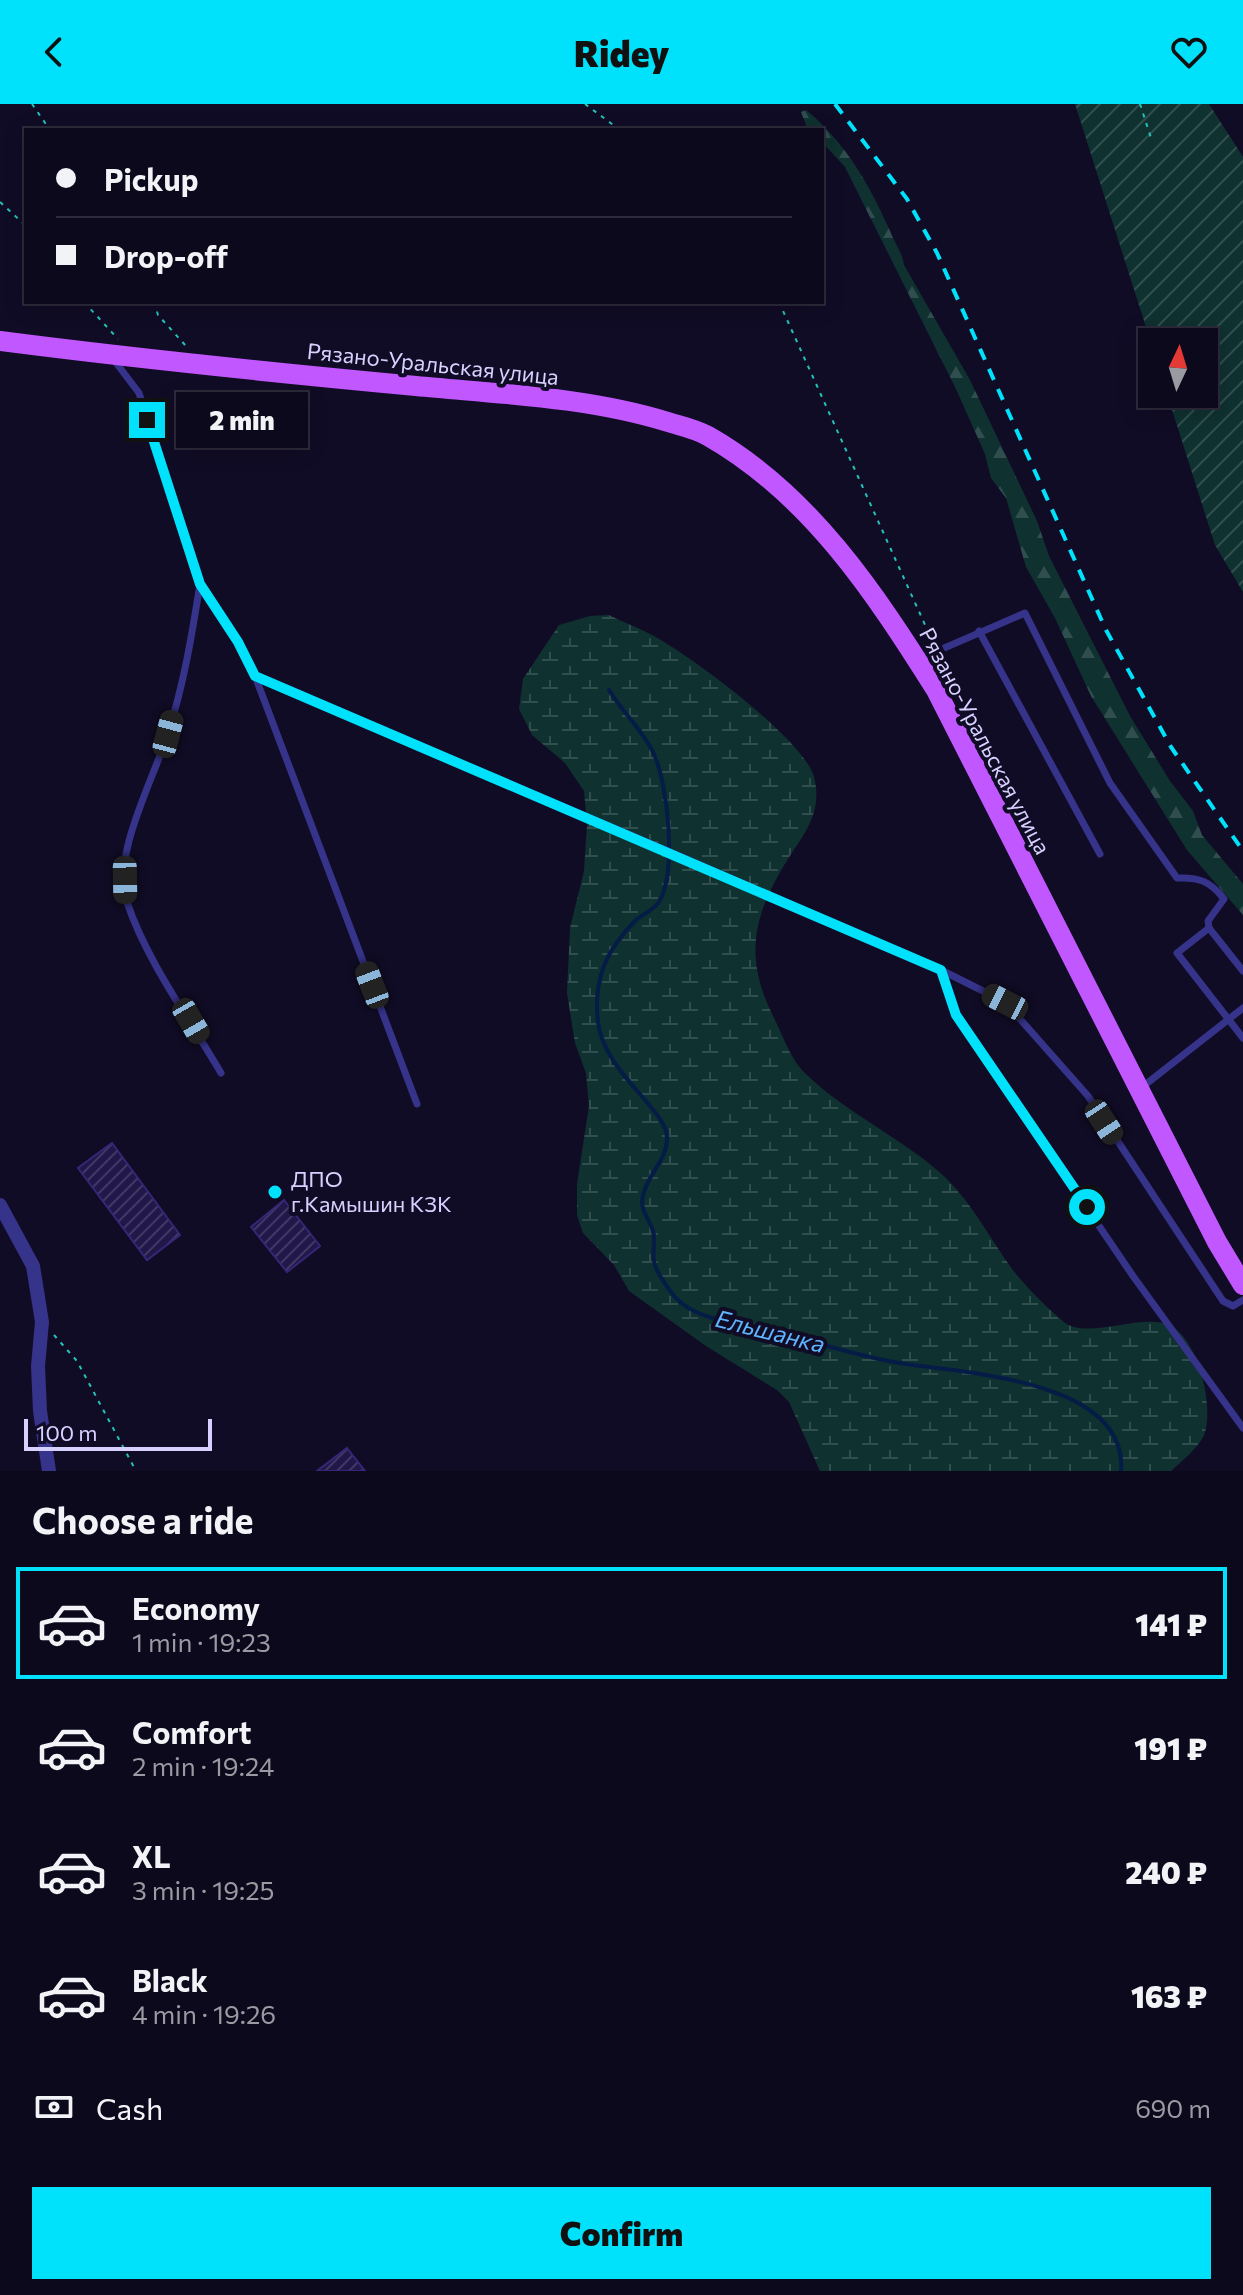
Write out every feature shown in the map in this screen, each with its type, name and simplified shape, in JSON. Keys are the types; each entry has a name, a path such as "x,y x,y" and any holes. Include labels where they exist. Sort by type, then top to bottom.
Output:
{"main road":[{"name":"Рязано-Уральская улица","path":"0,341 115,348 204,366 547,398 640,413 704,433 748,461 794,499 883,605 916,658 1217,1242 1243,1285"}],"street":[{"path":"0,1205 33,1266 42,1322 38,1366 40,1411 49,1471"}],"lane":[{"path":"115,348 139,393 200,584 238,642 255,676 417,1104"},
{"path":"200,584 188,659 168,734 125,861 125,900 146,943 221,1073"},
{"path":"916,658 1025,613 1110,783 1177,878 1193,877 1211,883 1224,899 1208,921 1209,928 1243,971"},
{"path":"979,631 1100,854"},
{"path":"255,676 941,970 1005,1002 1088,1096 1223,1301 1233,1306 1243,1300"},
{"path":"1209,928 1177,953 1243,1038"},
{"path":"941,970 956,1015 1133,1276 1243,1428"},
{"path":"1139,1089 1243,1008"}],"path":[{"path":"32,104 49,128"},
{"path":"585,104 617,128"},
{"path":"1140,104 1152,141"},
{"path":"0,202 24,224"},
{"path":"85,304 115,348"},
{"path":"155,304 158,315 204,366"},
{"path":"780,304 926,627 916,658"},
{"path":"42,1322 77,1361 136,1471"}],"green space":[{"path":"1075,104 1209,104 1243,157 1243,592 1215,545 1171,408 1218,408 1218,328 1146,328"},
{"path":"806,110 833,136 874,197 904,265 970,380 1037,521 1049,556 1130,716 1170,781 1193,811 1202,835 1243,884 1243,915 1187,850 1091,696 1055,618 1026,567 1006,498 991,478 985,454 956,389 845,167 824,144 824,128 807,128 801,112"},
{"path":"609,615 665,643 714,676 789,741 806,761 814,777 816,798 812,817 769,893 757,932 755,952 764,995 797,1063 824,1090 947,1179 1018,1276 1064,1322 1074,1327 1099,1328 1155,1322 1167,1324 1178,1331 1187,1342 1201,1374 1207,1423 1198,1444 1171,1471 820,1471 789,1402 777,1390 706,1346 629,1291 614,1265 583,1233 577,1215 577,1184 589,1106 586,1073 575,1043 567,993 570,928 584,871 587,825 584,791 565,763 532,735 519,709 523,679 559,625 590,616"}],"building":[{"path":"112,1143 180,1235 147,1260 78,1168"},
{"path":"284,1200 320,1246 287,1272 251,1227"},
{"path":"347,1448 365,1471 317,1471"}],"waterway":[{"name":"Ельшанка","path":"609,690 654,754 663,786 668,828 665,888 657,905 636,920 609,954 600,979 597,1007 598,1022 611,1058 665,1127 666,1146 642,1198 644,1212 654,1234 654,1257 659,1274 675,1297 705,1316 882,1360 999,1377 1070,1399 1098,1417 1116,1440 1121,1471"}],"railway":[{"path":"835,104 907,199 937,253 1106,630 1171,747 1243,851"}],"place":[{"name":"ДПО г.Камышин КЗК","path":"275,1192"}],"route":[{"path":"147,420 200,584 238,642 255,676 941,970 956,1015 1087,1207"}]}
